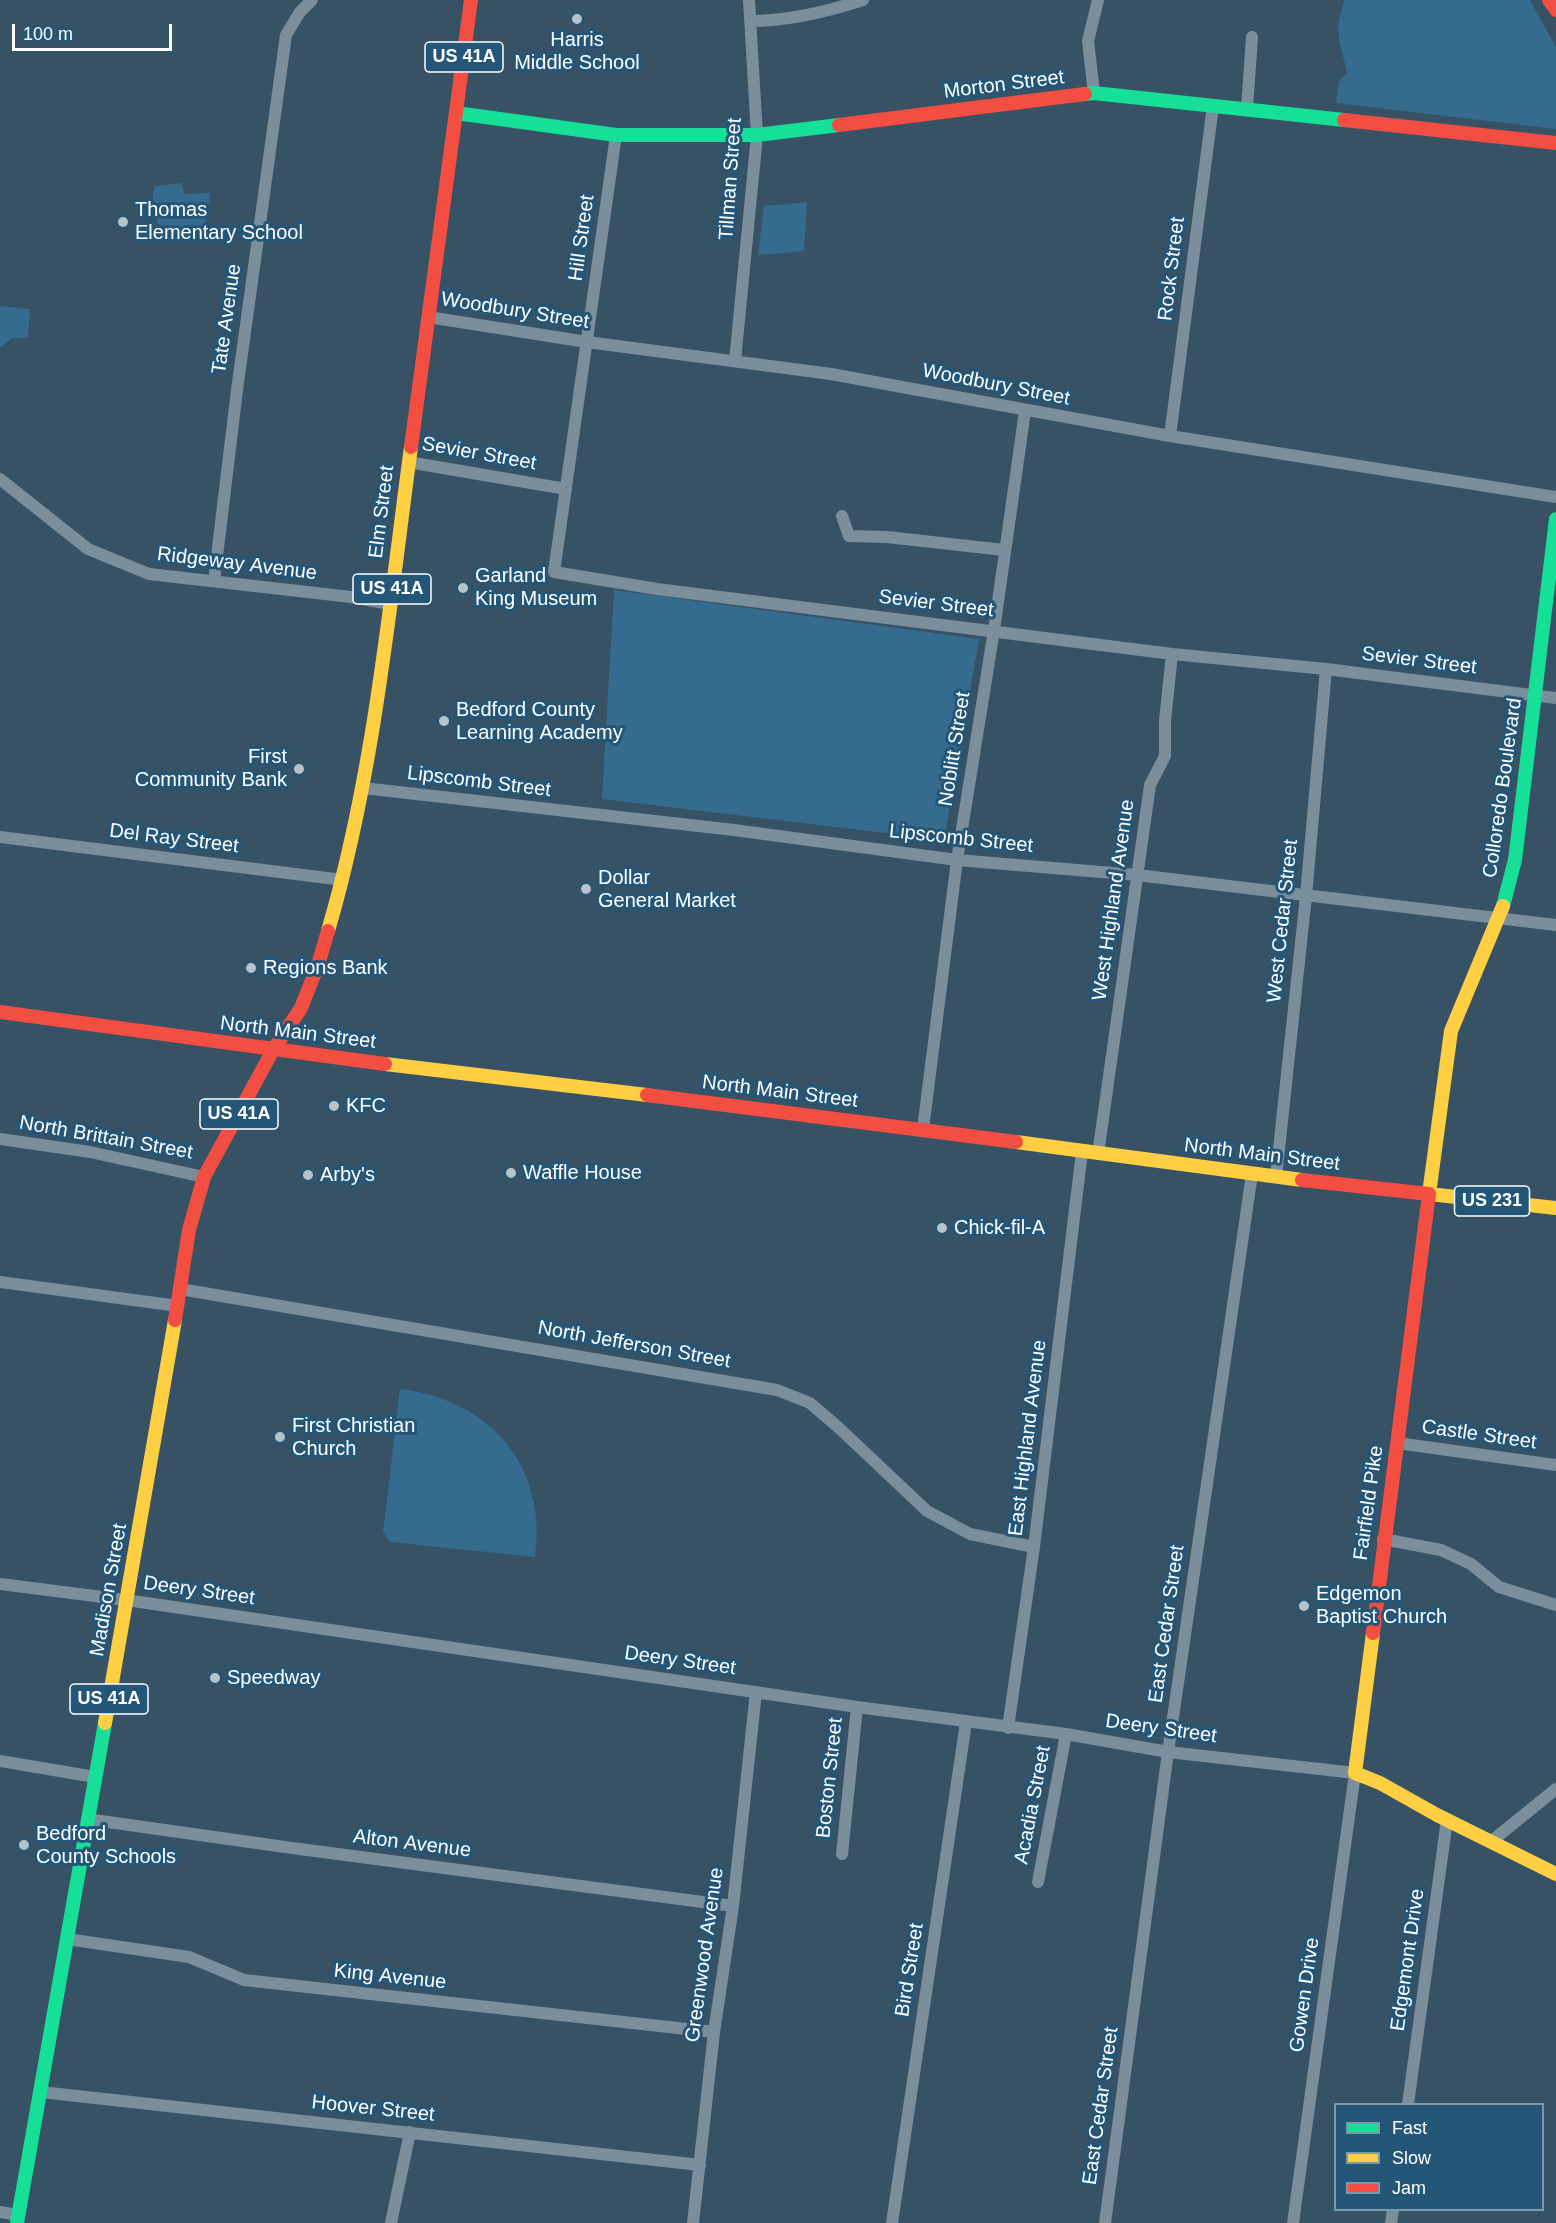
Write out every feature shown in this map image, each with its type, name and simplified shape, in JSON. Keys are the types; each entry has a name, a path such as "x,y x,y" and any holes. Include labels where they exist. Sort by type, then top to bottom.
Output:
{"main road":[{"name":"Elm Street","path":"273,1050 301,1008 318,964 343,880 363,788 471,0"},
{"path":"1549,0 1556,10"},
{"name":"Morton Street","path":"456,113 615,135 757,135 1094,93 1556,143"},
{"name":"Colloredo Boulevard","path":"1428,1194 1451,1031 1499,918 1515,860 1556,519"},
{"name":"North Main Street","path":"0,1012 273,1050 923,1129 1252,1174 1556,1208"},
{"name":"Madison Street","path":"18,2219 178,1306 189,1230 204,1177 273,1050"},
{"name":"Fairfield Pike","path":"1355,1773 1428,1194"},
{"path":"1355,1773 1377,1780 1447,1820 1492,1840 1556,1874"}],"street":[{"name":"Tate Avenue","path":"214,581 286,35 300,12 312,0"},
{"name":"Tillman Street","path":"735,361 757,135 748,0"},
{"path":"750,21 778,21 863,0"},
{"path":"1094,93 1088,41 1098,0"},
{"path":"1247,108 1252,37"},
{"name":"Rock Street","path":"1170,436 1213,106"},
{"name":"Hill Street","path":"566,489 615,135"},
{"name":"Woodbury Street","path":"428,317 587,342 831,374 1170,436 1556,497"},
{"name":"Noblitt Street","path":"923,1129 957,860 994,630 1025,411"},
{"name":"Sevier Street","path":"408,462 566,489 554,572 657,589 1172,654 1326,669 1556,698"},
{"name":"Ridgeway Avenue","path":"0,479 88,549 148,574 351,597 390,604"},
{"path":"842,516 849,536 887,537 1004,550"},
{"name":"West Highland Avenue","path":"1098,1154 1150,785 1165,756 1165,721 1172,654"},
{"name":"West Cedar Street","path":"1276,1177 1306,896 1326,669"},
{"name":"Lipscomb Street","path":"363,788 734,830 957,860 1137,875 1556,925"},
{"name":"Del Ray Street","path":"0,837 343,880"},
{"name":"North Brittain Street","path":"0,1139 90,1152 204,1177"},
{"name":"East Highland Avenue","path":"1008,1728 1034,1547 1082,1152"},
{"name":"East Cedar Street","path":"1105,2223 1168,1752 1252,1174"},
{"path":"0,1282 178,1306"},
{"name":"North Jefferson Street","path":"180,1288 777,1390 810,1403 927,1511 970,1534 1034,1547"},
{"name":"Castle Street","path":"1397,1443 1556,1465"},
{"path":"1383,1539 1441,1550 1471,1564 1499,1587 1556,1605"},
{"name":"Deery Street","path":"0,1584 126,1600 857,1707 1066,1734 1168,1752 1355,1773"},
{"name":"Greenwood Avenue","path":"693,2223 714,2032 733,1906 756,1692"},
{"name":"Boston Street","path":"842,1854 857,1707"},
{"name":"Bird Street","path":"892,2223 966,1722"},
{"name":"Acadia Street","path":"1038,1882 1066,1734"},
{"path":"0,1761 95,1777"},
{"name":"Gowen Drive","path":"1293,2223 1355,1773"},
{"path":"1492,1840 1556,1789"},
{"name":"Alton Avenue","path":"87,1819 733,1906"},
{"name":"Edgemont Drive","path":"1408,2103 1447,1820"},
{"name":"King Avenue","path":"67,1939 189,1957 244,1980 714,2032"},
{"name":"Hoover Street","path":"41,2092 700,2165"},
{"path":"391,2223 410,2132"},
{"path":"0,2212 18,2219"}],"shaded area":[{"path":"1345,0 1530,0 1556,47 1556,129 1336,103 1339,81 1347,73 1338,29"},
{"path":"182,183 184,194 210,193 205,228 198,230 160,225 157,222 155,209 152,206 154,186"},
{"path":"807,202 804,251 758,255 764,206"},
{"path":"0,306 30,309 28,336 12,338 0,348"},
{"path":"614,590 979,639 944,840 602,799"},
{"path":"400,1389 432,1395 460,1407 485,1423 506,1443 521,1466 532,1494 537,1524 535,1557 390,1542 383,1532"}],"traffic: fast":[{"path":"1085,94 1094,93 1344,120"},
{"path":"456,113 616,135 757,135 839,125"},
{"path":"1503,906 1515,860 1556,519"},
{"path":"17,2223 105,1723"}],"traffic: slow":[{"path":"328,931 344,872 369,752 411,447"},
{"path":"1503,906 1451,1031 1429,1194 1556,1208"},
{"path":"385,1064 647,1095"},
{"path":"1016,1142 1302,1180"},
{"path":"105,1723 175,1320"},
{"path":"1373,1633 1355,1773 1380,1783 1437,1815 1556,1874"}],"traffic: jam":[{"path":"411,447 471,0"},
{"path":"1549,0 1556,10"},
{"path":"839,125 1085,94"},
{"path":"1344,120 1556,143"},
{"path":"175,1320 189,1230 204,1177 273,1050 301,1008 318,965 328,931"},
{"path":"0,1012 385,1064"},
{"path":"647,1095 1016,1142"},
{"path":"1302,1180 1429,1194"},
{"path":"1373,1633 1429,1194"}],"place":[{"name":"Harris Middle School","path":"577,19"},
{"name":"Thomas Elementary School","path":"123,222"},
{"name":"Garland King Museum","path":"463,588"},
{"name":"Bedford County Learning Academy","path":"444,721"},
{"name":"First Community Bank","path":"299,769"},
{"name":"Dollar General Market","path":"586,889"},
{"name":"Regions Bank","path":"251,968"},
{"name":"KFC","path":"334,1106"},
{"name":"Waffle House","path":"511,1173"},
{"name":"Arby's","path":"308,1175"},
{"name":"Chick-fil-A","path":"942,1228"},
{"name":"First Christian Church","path":"280,1437"},
{"name":"Edgemon Baptist Church","path":"1304,1606"},
{"name":"Speedway","path":"215,1678"},
{"name":"Bedford County Schools","path":"24,1845"}]}
